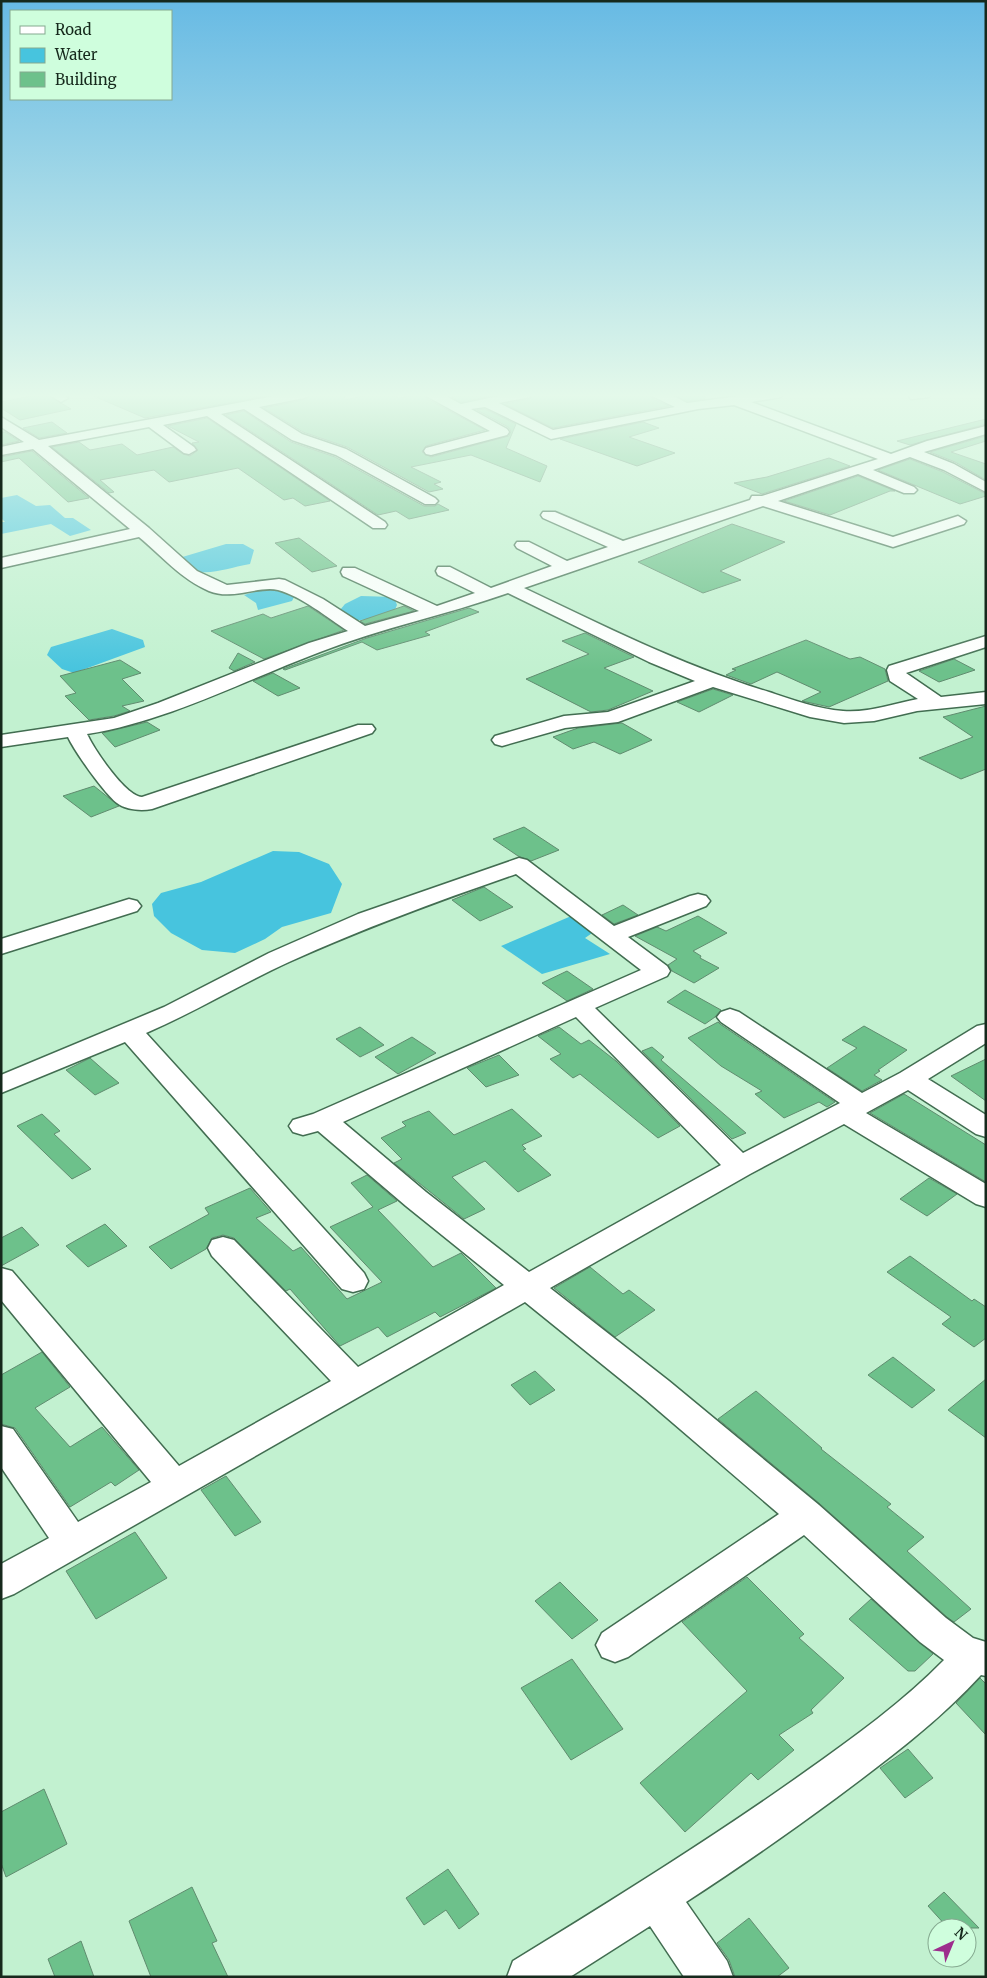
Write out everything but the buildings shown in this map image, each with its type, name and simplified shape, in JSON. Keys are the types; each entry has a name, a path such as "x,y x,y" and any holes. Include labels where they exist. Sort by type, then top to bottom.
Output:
{"street":[{"path":"87,486 142,531 191,575 216,588 241,590 279,584 317,603 362,632"},
{"path":"321,486 379,525"},
{"path":"403,486 430,501"},
{"path":"1,741 76,731 117,723 165,707 288,658 362,632 435,612 509,588 622,547 804,486"},
{"path":"900,486 909,490"},
{"path":"738,493 894,542 958,521"},
{"path":"549,515 622,547"},
{"path":"1,563 142,531"},
{"path":"523,545 566,567"},
{"path":"444,571 490,594"},
{"path":"349,572 435,612"},
{"path":"509,588 656,658 712,682 817,713 844,717 874,714 937,702 986,698"},
{"path":"937,702 897,677 896,670 986,641"},
{"path":"502,740 564,722 611,718 712,682"},
{"path":"76,731 84,750 125,799 134,803 144,804 365,729"},
{"path":"1,1085 173,1012 278,958 366,919 519,865 658,971 313,1123 416,1199 657,1390 806,1516 933,1630 961,1651 980,1658 890,1735 794,1805 656,1897 529,1977"},
{"path":"611,935 698,901"},
{"path":"1,947 129,906"},
{"path":"579,1006 740,1167"},
{"path":"730,1017 852,1108 986,1197"},
{"path":"130,1031 353,1281"},
{"path":"1,1583 740,1167 909,1079 986,1032"},
{"path":"909,1079 986,1128"},
{"path":"223,1248 354,1384"},
{"path":"1,1278 174,1485"},
{"path":"1,1439 72,1542"},
{"path":"615,1645 806,1516"},
{"path":"656,1897 711,1977"}],"water":[{"path":"17,495 36,506 50,505 65,518 73,518 91,530 70,536 51,524 1,534 1,522 5,522 1,518 1,498"},
{"path":"226,544 243,544 254,550 250,564 219,571 196,572 187,570 179,558"},
{"path":"265,589 282,589 295,595 292,601 258,610 256,603 244,595"},
{"path":"361,596 394,597 397,605 394,612 376,618 358,620 345,618 340,610 345,604"},
{"path":"112,629 143,640 145,647 74,673 62,669 47,655 51,647"},
{"path":"273,851 299,852 329,864 342,884 331,913 282,927 265,939 235,953 202,950 171,933 154,916 152,904 161,893 201,882"},
{"path":"576,914 598,929 585,938 610,954 542,974 501,946"}]}
